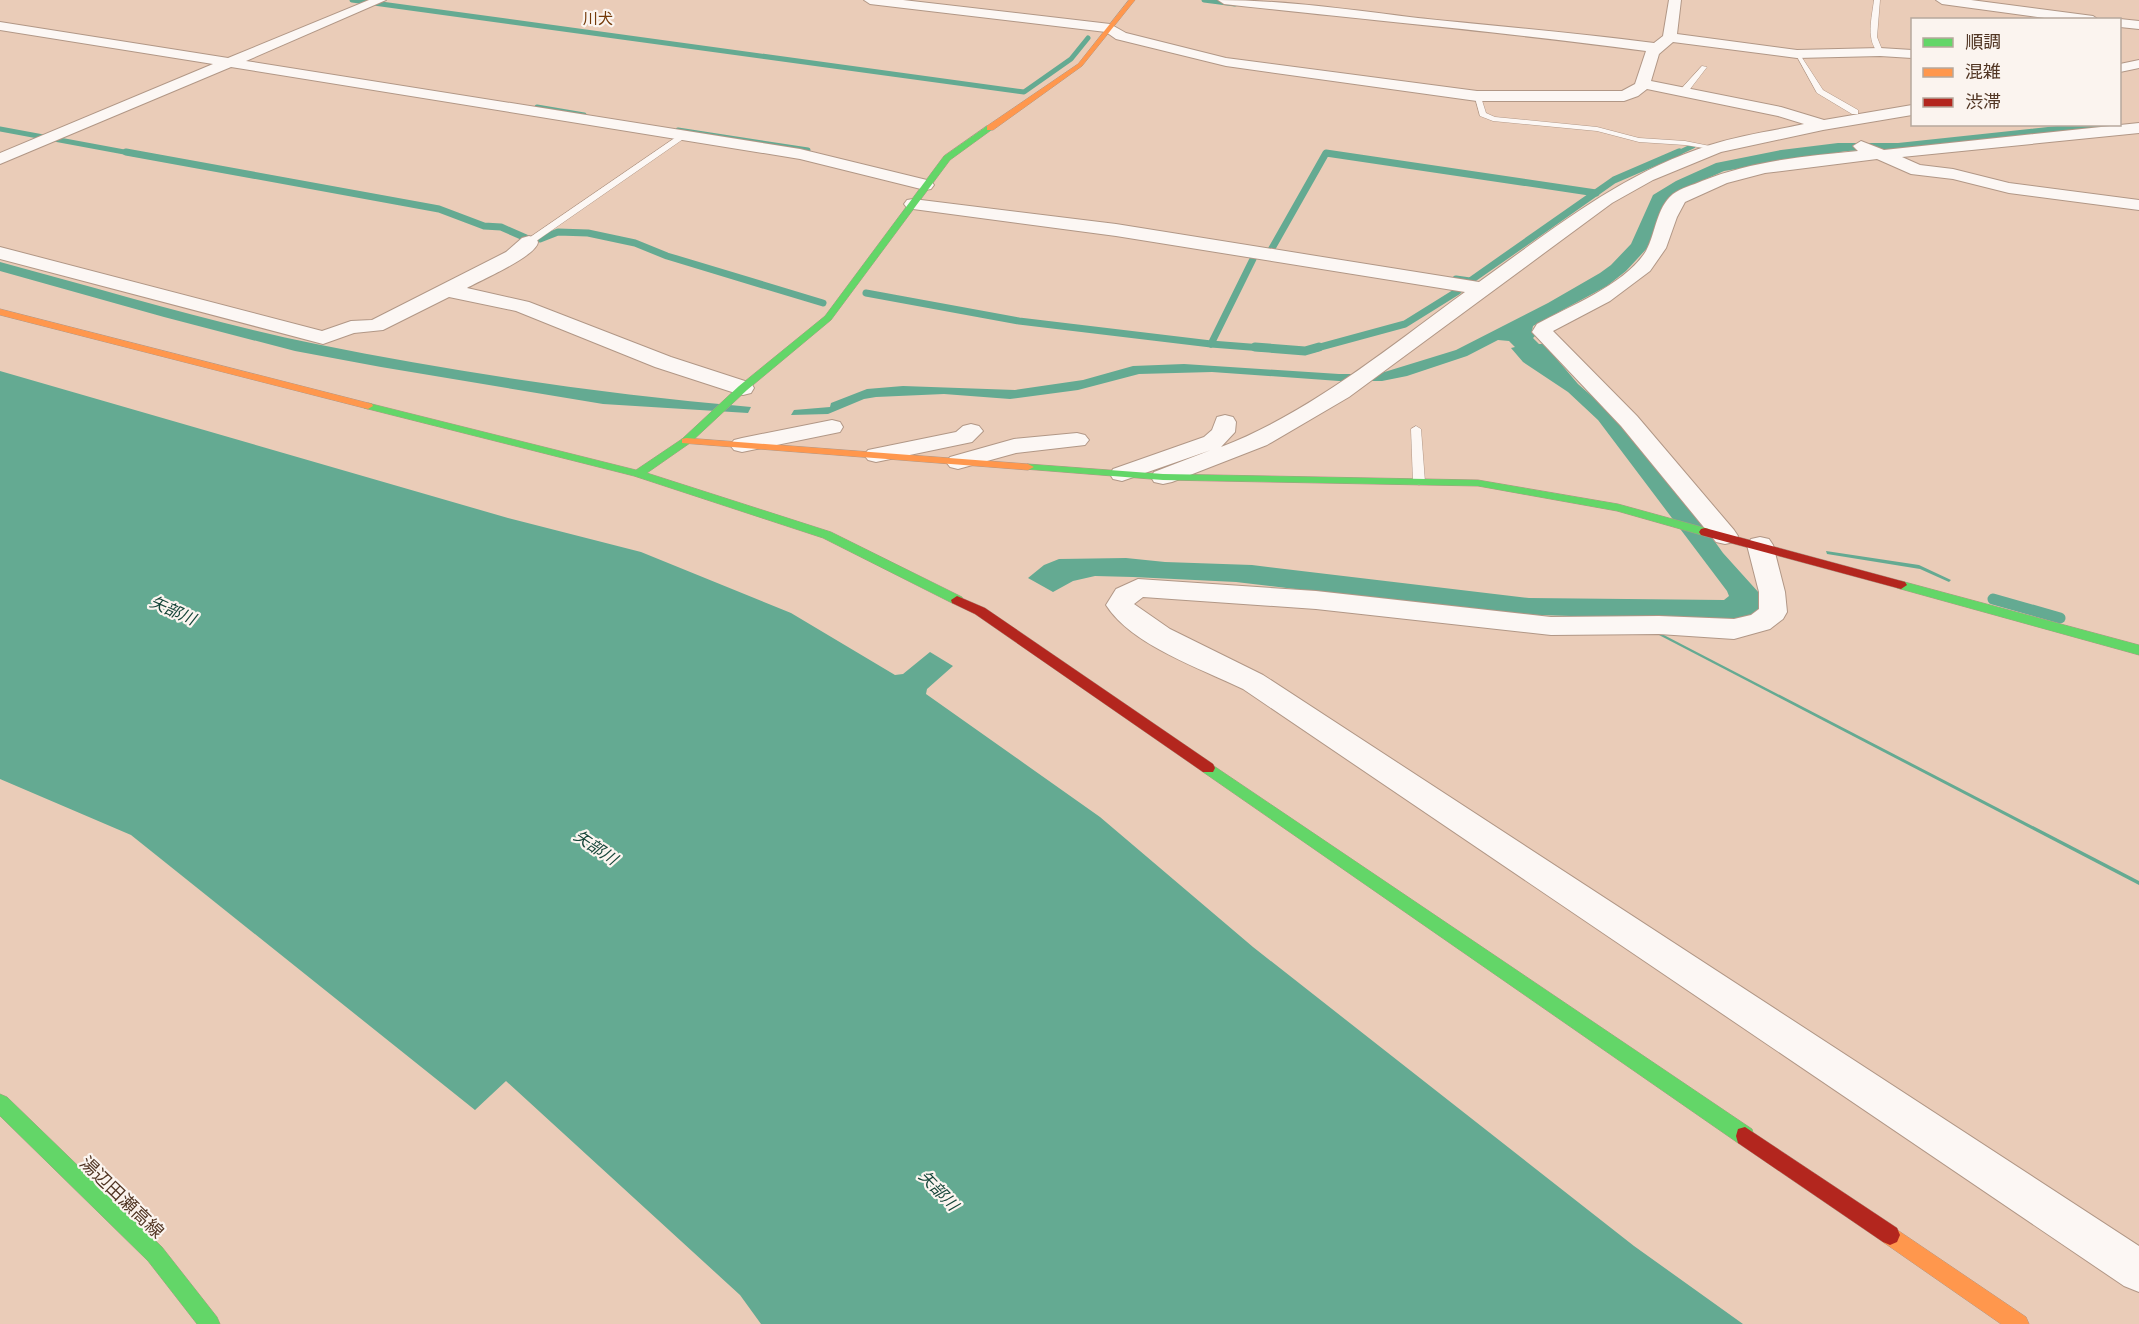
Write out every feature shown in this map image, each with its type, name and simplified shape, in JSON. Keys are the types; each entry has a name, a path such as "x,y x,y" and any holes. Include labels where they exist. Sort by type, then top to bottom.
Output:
{"street":[{"path":"0,159 380,0"},
{"path":"870,0 1110,28 1121,36 1226,62 1477,96 1624,96 1637,93 1644,84 1644,72 1653,51 1670,37 1797,54 1880,52 1911,54"},
{"path":"638,474 686,441 743,388 828,318 947,158 1080,65 1132,0"},
{"path":"1224,0 1457,26 1545,33 1657,48"},
{"path":"1670,37 1670,23 1675,0"},
{"path":"1942,0 2067,18"},
{"path":"2121,23 2139,25"},
{"path":"0,26 800,154 926,185"},
{"path":"2121,68 2139,64"},
{"path":"1644,84 1781,112 1823,125 1877,153 1917,170 1953,174 2009,188 2139,206"},
{"path":"1163,477 1259,440 1360,377 1606,199 1647,176 1716,148 1823,125 1911,110"},
{"path":"1743,127 1771,136"},
{"path":"1725,536 1629,421 1542,332 1544,328 1614,289 1643,268 1663,236 1672,206 1681,197 1741,173 1797,162 2139,128"},
{"path":"913,204 1116,230 1483,289"},
{"path":"0,254 323,338 351,327 376,326 513,256 530,244 529,242"},
{"path":"446,291 522,306 663,362 743,388"},
{"path":"0,312 638,474 827,535 980,611 2019,1324"},
{"path":"1122,474 1212,442 1223,432 1226,422"},
{"path":"742,446 832,427"},
{"path":"876,456 964,437 971,431"},
{"path":"958,462 1014,446 1077,440"},
{"path":"686,441 1163,477 1478,483 1618,508 1760,545 2139,651"},
{"path":"1760,545 1772,592 1773,612 1760,622 1734,629 1659,625 1551,626 1316,600 1138,588 1126,595 1120,605 1126,615 1147,628 1253,682 2139,1271"},
{"name":"湯辺田瀬高線","path":"0,1103 154,1254 210,1324"}],"lane":[{"path":"1877,0 1874,37 1880,52"},
{"path":"1797,54 1820,92 1855,112"},
{"path":"1683,91 1704,67"},
{"path":"1477,96 1484,114 1493,119 1597,129 1639,140 1684,142 1716,148"},
{"path":"529,242 685,135"},
{"path":"1416,429 1419,482"}],"water":[{"path":"2057,126 2109,126 1899,149 1847,151 1724,171 1679,191 1650,245 1626,271 1607,286 1533,326 1532,331 1535,336 1533,338 1539,344 1544,344 1578,384 1621,422 1690,507 1723,553 1760,594 1759,613 1744,619 1726,621 1505,614 1236,582 1133,577 1095,576 1073,581 1053,592 1028,578 1044,565 1059,559 1126,558 1165,562 1252,565 1529,598 1724,600 1729,596 1598,420 1568,392 1523,362 1511,348 1515,347 1509,341 1498,340 1467,356 1407,376 1382,381 1339,381 1212,372 1139,374 1078,390 1010,399 944,394 876,397 864,399 828,414 791,415 794,410 830,407 831,403 867,389 903,386 1015,390 1083,380 1133,366 1184,364 1339,374 1378,374 1456,350 1548,303 1600,273 1631,244 1653,195 1676,181 1716,163 1781,150 1838,143 1898,143"},
{"path":"0,262 236,326 316,344 532,382 751,407 748,413 603,404 295,351 0,271"},
{"name":"矢部川","path":"0,371 508,518 641,552 791,613 895,675 903,674 930,652 953,666 927,689 926,694 1100,817 1253,947 1634,1246 1743,1324 761,1324 740,1295 506,1081 475,1110 131,835 0,779"},
{"path":"1826,551 1919,565 1951,580 1949,582 1920,569 1827,554"},
{"path":"1660,633 2139,881 2139,885 1659,635"}],"waterway":[{"path":"352,0 1024,92 1071,59 1088,38"},
{"path":"1204,0 1235,4"},
{"path":"537,107 584,115"},
{"path":"0,129 135,154"},
{"path":"678,130 808,150"},
{"path":"1676,154 1693,146"},
{"path":"126,152 439,209 484,226 501,227 526,238"},
{"path":"1596,193 1614,180 1679,152"},
{"path":"1271,250 1326,153 1596,193"},
{"path":"1456,279 1470,281 1596,193"},
{"path":"540,239 558,232 588,233 635,243 667,256 823,303"},
{"path":"1211,344 1253,259"},
{"path":"1313,349 1405,324 1458,291"},
{"path":"866,293 1019,321 1211,344"},
{"path":"1211,344 1275,349"},
{"path":"1255,347 1305,351 1319,347"},
{"path":"1993,599 2060,618"}],"traffic: fast":[{"path":"638,474 686,441 743,388 828,318 947,158 990,128"},
{"path":"368,406 638,474 827,535 957,600"},
{"path":"1028,467 1163,477 1478,483 1618,508 1705,532"},
{"path":"1901,585 2139,650"},
{"path":"1208,768 1745,1136"},
{"path":"0,1103 155,1254 210,1324"}],"traffic: slow":[{"path":"990,128 1080,65 1132,0"},
{"path":"0,312 368,406"},
{"path":"686,441 1028,467"},
{"path":"1890,1235 2019,1324"}],"traffic: jam":[{"path":"1705,532 1901,585"},
{"path":"957,600 980,611 1208,768"},
{"path":"1745,1136 1890,1235"}],"district":[{"name":"川犬","path":"598,18"}]}
